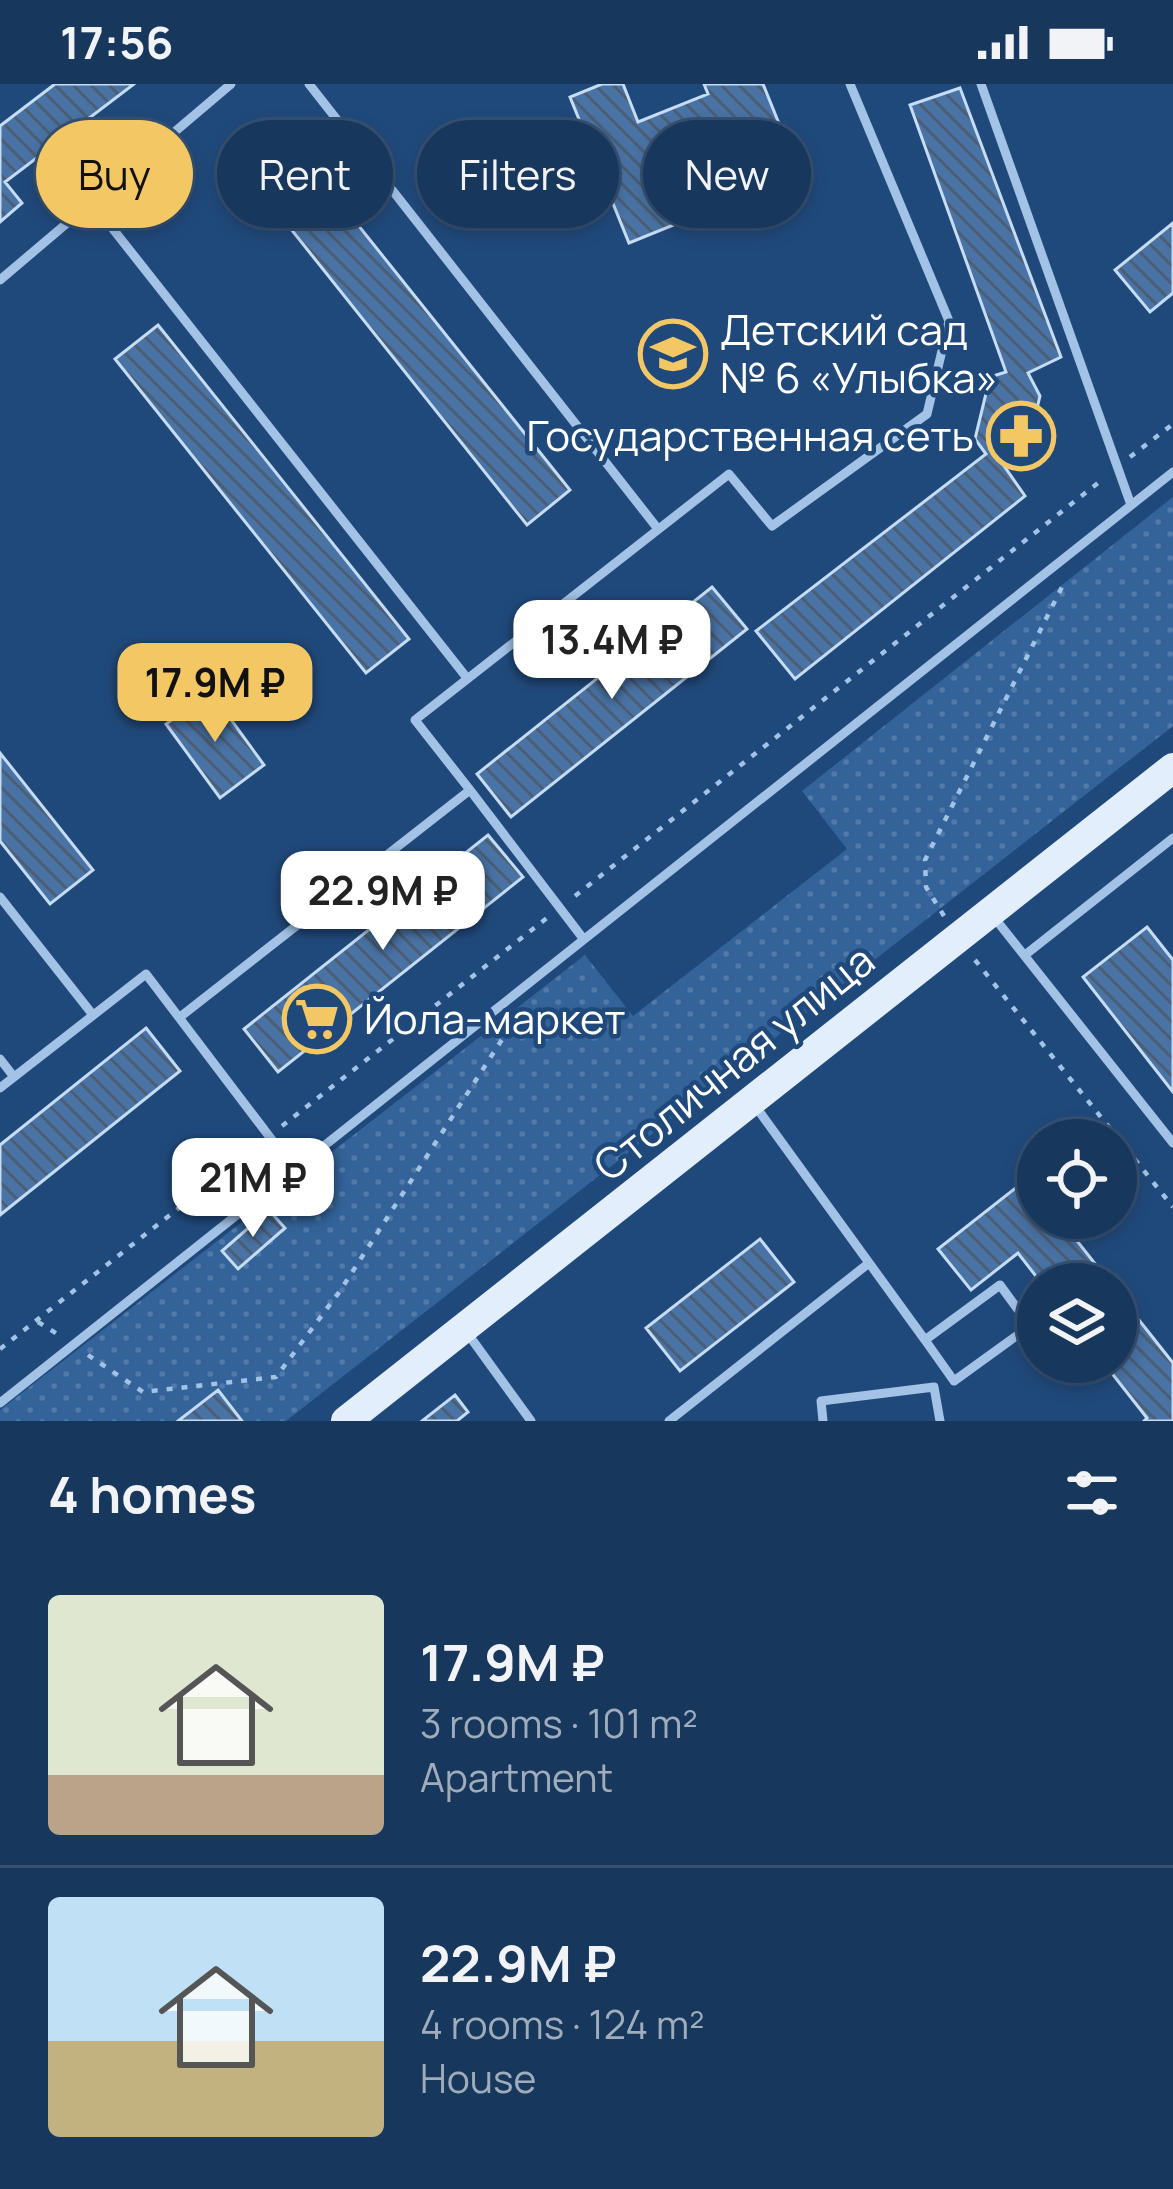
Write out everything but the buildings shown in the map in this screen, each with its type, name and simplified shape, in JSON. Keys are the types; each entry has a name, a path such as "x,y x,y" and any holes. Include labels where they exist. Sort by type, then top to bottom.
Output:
{"main road":[{"name":"Столичная улица","path":"346,1421 1171,774"}],"lane":[{"path":"190,120 231,84"},
{"path":"309,84 658,529"},
{"path":"582,937 415,720 729,474 772,526 927,414 949,320 850,84"},
{"path":"981,84 1131,505"},
{"path":"0,280 65,228"},
{"path":"112,228 467,677"},
{"path":"0,1403 1173,472"},
{"path":"180,1017 470,790"},
{"path":"1024,956 1173,838"},
{"path":"0,897 93,1015"},
{"path":"990,912 1173,1143"},
{"path":"0,1088 146,974 294,1169"},
{"path":"0,1058 14,1077"},
{"path":"753,1103 954,1381 1030,1326 1000,1285 925,1340"},
{"path":"669,1421 869,1263"},
{"path":"465,1330 532,1421"},
{"path":"940,1421 934,1387 944,1366"},
{"path":"823,1421 821,1401 934,1387"}],"path":[{"path":"0,1349 1173,424"},
{"path":"37,1320 143,1391 276,1377 340,1291 515,1019"}],"shaded area":[{"path":"1173,497 1173,726 286,1421 0,1421 0,1410 585,955 633,1016 847,849 802,791"}],"place":[{"name":"Детский сад № 6 «Улыбка»","path":"673,354"},
{"name":"Государственная сеть","path":"1021,436"},
{"name":"Йола-маркет","path":"317,1019"}]}
